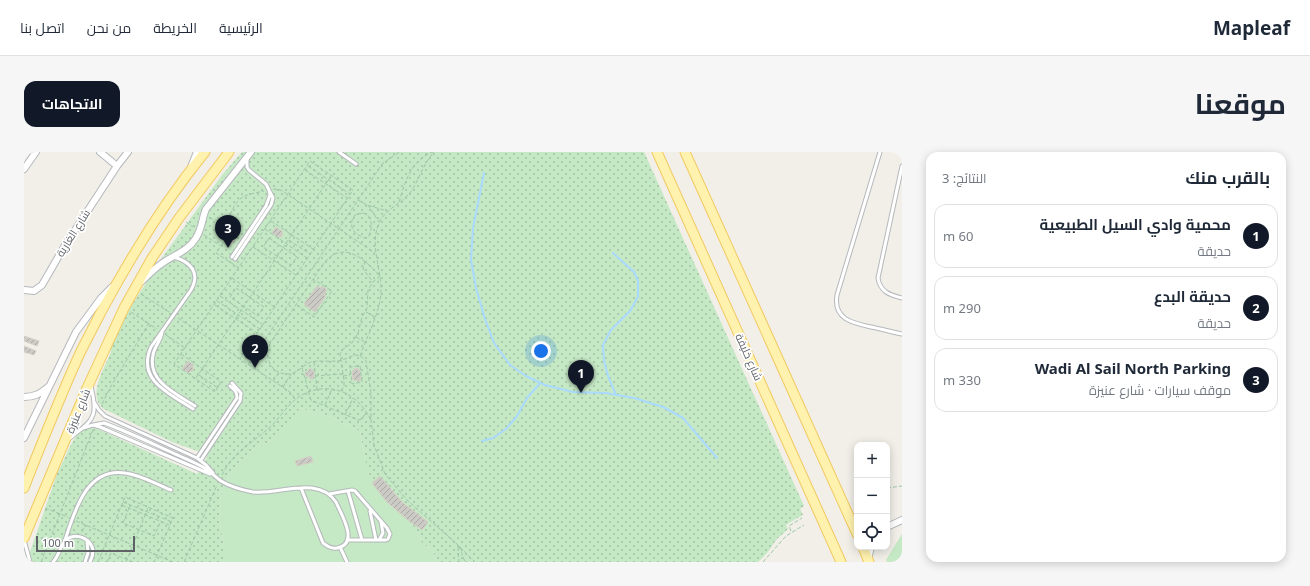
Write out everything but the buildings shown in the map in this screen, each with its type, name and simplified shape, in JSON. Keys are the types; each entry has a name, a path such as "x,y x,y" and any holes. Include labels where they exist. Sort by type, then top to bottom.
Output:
{"main road":[{"name":"شارع عنيزة","path":"24,488 64,388 118,279 142,240 190,170 206,152"},
{"name":"شارع عنيزة","path":"24,539 90,381 124,308 179,218 229,152"},
{"name":"شارع خليفة","path":"657,152 841,562"},
{"path":"685,152 853,518"},
{"path":"864,550 869,560"}],"street":[{"path":"24,169 35,152"},
{"path":"100,152 117,166"},
{"name":"شارع الغارية","path":"24,290 34,291 42,284 64,247 117,166 128,152"},
{"path":"190,170 192,161 197,152"},
{"name":"شارع عنيزة","path":"135,288 164,262 184,251 193,242 200,231 206,209 249,154"},
{"name":"شارع عنيزة","path":"24,437 78,328 118,279"},
{"path":"24,397 31,397 39,394 49,386"},
{"path":"890,526 902,520"},
{"path":"869,560 871,550"}],"lane":[{"path":"338,152 356,164"},
{"path":"880,152 837,295 837,304 840,312 849,321 902,334"},
{"path":"233,258 268,203 270,191 266,184 247,167 249,154"},
{"path":"902,166 878,278 880,287 883,291 887,294 902,298"},
{"path":"174,257 182,260 191,267 194,272 195,279 191,290 149,352 147,360 149,373 156,385 194,408"},
{"path":"65,443 83,428 93,416 94,402 90,381"},
{"path":"197,458 237,398 236,391 231,384 241,393 240,401 201,460"},
{"path":"94,402 100,412 108,417 201,460 214,475"},
{"path":"83,428 104,423 112,426 202,467 220,480 240,489 255,492 271,492 302,488 317,488 329,494 336,502 349,533 345,544 340,547 333,548 323,543 302,488"},
{"path":"94,426 214,475"},
{"path":"53,562 59,554 81,498 87,488 97,479 105,475 120,472 130,474 171,490"},
{"path":"348,491 362,540"},
{"path":"329,494 355,491 387,528 390,534 388,538 378,540 347,540"},
{"path":"370,509 378,540"},
{"path":"378,540 383,533 381,522"},
{"path":"64,542 71,537 80,537 86,540 92,547 93,554 90,562"},
{"name":"شارع عنيزة","path":"24,539 30,561"},
{"path":"85,562 88,549 86,540"},
{"path":"340,547 347,562"},
{"path":"30,561 35,562"}],"path":[{"path":"248,365 383,163 400,152"},
{"path":"399,202 408,175 412,168 423,157 434,152"},
{"path":"360,356 380,304 380,276 375,239 379,222 387,211 414,188 420,178 423,168 434,152"},
{"path":"181,354 220,381 220,384 215,392 174,364 310,161 354,190 330,223 240,359"},
{"path":"307,166 350,195"},
{"path":"305,169 348,198"},
{"path":"196,379 332,175"},
{"path":"203,216 218,221 225,221 240,198 279,189 376,253"},
{"path":"358,199 367,205 387,211"},
{"path":"367,205 379,222"},
{"path":"365,213 370,218 372,227 368,237 365,238 360,236 355,233 352,227 352,222 355,215 365,213"},
{"path":"270,220 313,249"},
{"path":"264,229 307,258"},
{"path":"239,240 230,233 216,252 239,268"},
{"path":"356,241 360,236"},
{"path":"269,238 297,257 291,265 278,256 264,247 269,238"},
{"path":"288,240 310,254"},
{"path":"253,246 296,275"},
{"path":"380,276 359,256 349,253 336,254 327,259 271,342 268,349 268,362 272,368 280,372 291,373 314,362 340,361 353,356 360,356 366,361 371,393 371,420 374,445 385,474 407,500 475,562"},
{"path":"365,261 363,269 372,282"},
{"path":"341,391 344,383 340,361 341,352 356,337 365,311 368,290 372,282 380,276"},
{"path":"232,278 274,307"},
{"path":"296,304 314,317 332,291 313,279"},
{"path":"135,288 291,393 296,399"},
{"path":"236,288 264,307 258,316 244,306 230,297 236,288"},
{"path":"220,296 263,325"},
{"path":"217,300 260,329"},
{"path":"214,304 257,333"},
{"path":"124,308 185,348"},
{"path":"365,311 375,317"},
{"path":"100,412 106,395 148,323"},
{"path":"356,337 365,342"},
{"path":"314,362 317,389"},
{"path":"360,366 362,382 352,384 351,375 350,367 360,366"},
{"path":"302,368 311,400 358,420 362,419 366,412"},
{"path":"273,381 280,372"},
{"path":"283,388 291,373"},
{"path":"199,374 218,388"},
{"path":"315,376 342,374"},
{"path":"343,376 351,375"},
{"path":"184,562 210,501 233,458 244,447 272,425 296,399 317,389 332,389 341,391 354,398 371,420"},
{"path":"324,406 332,389"},
{"path":"346,415 354,398"},
{"path":"41,562 94,426"},
{"path":"890,488 902,486"},
{"path":"98,562 125,498 173,518 154,562"},
{"path":"123,502 171,521"},
{"path":"38,505 173,562"},
{"path":"122,505 170,525"},
{"path":"129,508 123,523 139,530 154,536 161,521"},
{"path":"126,562 149,508"},
{"path":"792,532 789,526 802,518"},
{"path":"80,537 85,525"},
{"path":"763,562 781,540 804,525"},
{"path":"458,545 459,562"},
{"path":"458,545 465,562"},
{"path":"107,562 111,553 133,562"}],"green space":[{"path":"242,152 644,152 804,506 800,509 803,515 786,525 788,529 776,540 767,553 758,562 437,562 433,551 422,543 418,533 409,521 387,502 372,483 365,459 360,431 330,417 300,408 287,428 275,438 250,452 240,461 229,475 222,490 219,518 224,546 224,562 24,562 24,557 28,558 58,471 77,435 83,430 90,428 98,429 197,474 206,459 207,457 200,452 172,442 104,409 99,404 97,390 101,373 111,352 110,346 126,314 164,255 222,175"},
{"path":"300,408 330,417 360,431 365,459 387,502 409,521 418,533 422,543 433,551 437,562 224,562 224,546 219,518 222,490 229,475 240,461 250,452 275,438 292,420"},
{"path":"902,534 902,562 887,562 886,560"}],"waterway":[{"path":"484,173 473,228 471,260 476,288 485,319 494,343 510,365 526,376 545,385 573,392 606,393 634,398 663,407 683,418 717,458"},
{"path":"613,253 634,272 638,281 638,297 630,311 611,330 603,345 604,361 608,376 616,395"},
{"path":"482,441 493,438 506,429 517,416 527,398 540,383"}],"place":[{"name":"Wadi Al Sail North Parking","path":"228,248"},
{"name":"حديقة البدع","path":"255,368"},
{"name":"محمية وادي السيل الطبيعية","path":"581,393"}]}
